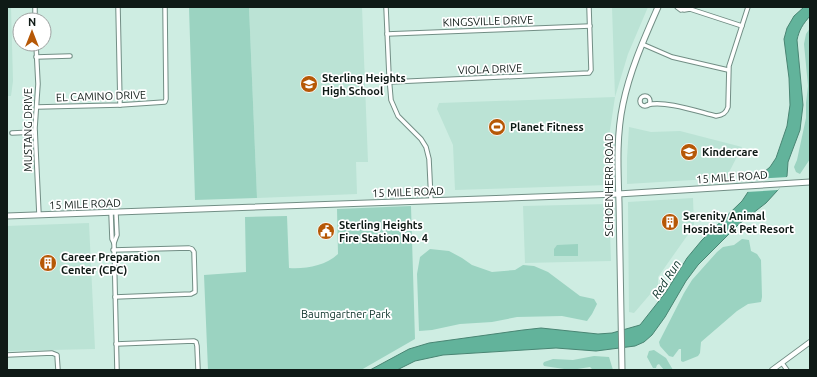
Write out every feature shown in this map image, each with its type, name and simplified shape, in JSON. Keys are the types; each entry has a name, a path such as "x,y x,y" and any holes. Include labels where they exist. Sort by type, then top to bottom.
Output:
{"main road":[{"name":"SCHOENHERR ROAD","path":"622,370 618,147 622,110 629,81 642,44 658,7"},
{"name":"15 MILE ROAD","path":"7,216 618,194 810,182"}],"street":[{"path":"118,7 120,105"},
{"name":"EL CAMINO DRIVE","path":"37,107 120,105 165,102 166,7"},
{"path":"386,7 391,100 398,116 421,139 428,152 431,201"},
{"path":"589,7 590,26"},
{"path":"677,7 681,10 687,8 742,26"},
{"path":"654,104 645,96 640,100 640,103 643,105 654,104 677,106 716,116 726,112 728,106 728,70 748,7"},
{"name":"KINGSVILLE DRIVE","path":"387,34 590,26"},
{"name":"VIOLA DRIVE","path":"390,82 590,73 590,26"},
{"path":"642,44 672,57 728,70"},
{"name":"MUSTANG DRIVE","path":"36,52 38,84 35,132 39,215"},
{"path":"36,57 70,56"},
{"path":"647,105 649,99"},
{"path":"12,133 35,132"},
{"path":"114,213 112,230 112,239 114,243"},
{"path":"114,213 117,230 113,250 117,370"},
{"path":"112,230 117,230"},
{"path":"113,250 189,248 194,252 195,292 191,294 115,297"},
{"path":"116,344 196,342 198,370"},
{"path":"772,370 810,342"},
{"path":"7,355 52,353 57,355 58,370"},
{"path":"782,363 787,370"}],"shaded area":[{"path":"7,7 11,7 13,81 11,96 7,96"},
{"name":"Sterling Heights High School","path":"249,7 362,7 368,162 356,162 357,194 257,198"},
{"path":"612,7 648,7 628,54 615,97"},
{"name":"Red Run","path":"804,7 810,7 810,16 802,27 797,40 803,105 800,130 788,162 787,176 777,191 766,203 739,224 698,265 686,281 665,317 652,335 644,342 635,346 596,351 556,348 443,355 415,361 397,370 370,370 409,349 429,343 541,328 598,334 612,333 640,325 666,292 687,258 702,240 742,201 758,177 770,167 776,158 787,126 790,105 789,78 784,39 787,28 794,16"},
{"path":"615,97 609,137 609,185 455,190 453,145 437,109 439,103"},
{"path":"629,127 651,132 680,131 742,147 726,178 627,184"},
{"path":"693,198 694,226 658,277 658,285 634,313 629,312 628,202"},
{"path":"609,204 611,261 525,263 523,206"},
{"name":"Career Preparation Center (CPC)","path":"89,223 95,349 7,351 7,226"}],"green space":[{"path":"189,7 249,7 257,198 195,200"},
{"path":"810,28 810,159 800,174 796,172 794,167 797,160 806,118 808,86 804,44 806,34"},
{"name":"Baumgartner Park","path":"411,206 415,339 361,370 208,370 204,275 246,272 245,217 287,216 289,268 302,268 321,264 338,254 337,209"},
{"path":"742,239 749,240 751,251 757,254 761,260 761,302 748,304 737,311 701,342 700,353 698,356 683,362 681,361 681,349 679,349 673,357 669,356 660,346 659,342 692,280 723,247 734,245"},
{"path":"578,244 578,256 554,256 554,249 557,245"},
{"path":"430,249 449,251 472,265 492,272 515,270 523,265 534,266 548,272 580,296 594,299 597,304 587,321 562,316 517,317 492,322 460,324 432,330 419,331 417,274 420,257"},
{"path":"654,350 666,358 673,370 664,370 659,364 656,368 653,368 647,357 649,351"},
{"path":"594,356 609,357 613,370 593,370 590,367 571,370 544,366 543,364 544,362 553,359 573,360"}],"pier":[{"path":"788,177 778,190 746,192 755,179"}],"place":[{"name":"Sterling Heights High School","path":"309,84"},
{"name":"Planet Fitness","path":"497,127"},
{"name":"Kindercare","path":"689,152"},
{"name":"Serenity Animal Hospital & Pet Resort","path":"670,222"},
{"name":"Sterling Heights Fire Station No. 4","path":"326,231"},
{"name":"Career Preparation Center (CPC)","path":"48,263"}]}
